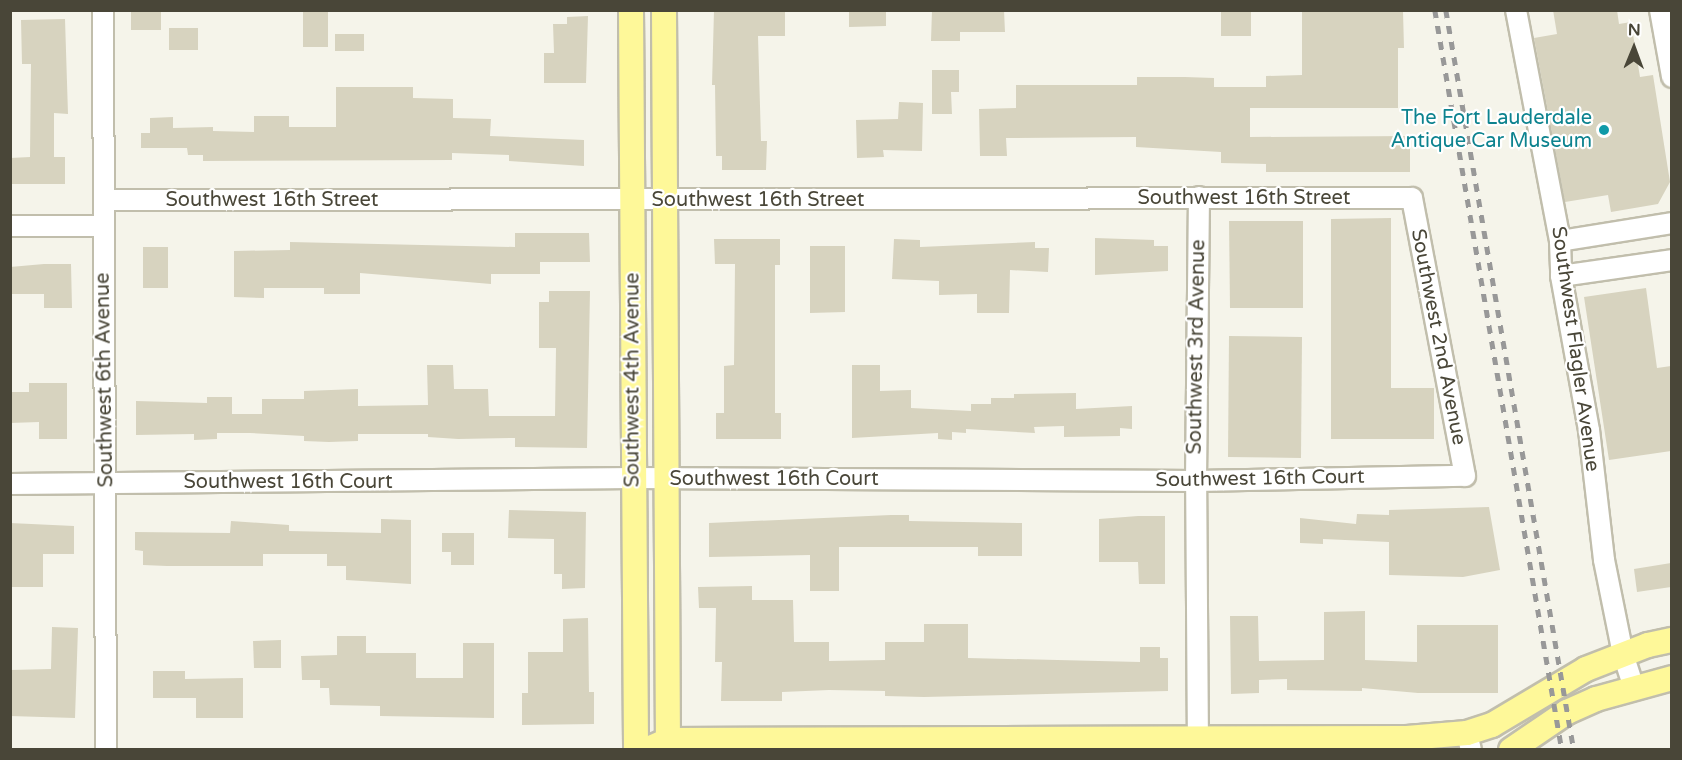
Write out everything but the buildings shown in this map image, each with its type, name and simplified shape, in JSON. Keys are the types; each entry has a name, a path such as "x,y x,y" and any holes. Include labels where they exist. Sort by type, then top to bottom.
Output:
{"main road":[{"name":"Southwest 4th Avenue","path":"631,10 636,750"},
{"name":"Southwest 4th Avenue","path":"664,10 668,745"},
{"path":"645,750 668,745 1198,743 1407,738 1469,742 1492,724 1562,680 1623,654 1671,640"},
{"path":"1511,750 1567,712 1634,687 1671,678"}],"street":[{"name":"Southwest 6th Avenue","path":"103,10 104,200 101,226 108,483 106,750"},
{"name":"Southwest Flagler Avenue","path":"1516,10 1560,241 1561,276 1589,430 1604,560 1623,654 1634,687"},
{"path":"1660,10 1671,77"},
{"name":"Southwest 16th Street","path":"104,200 665,201 1199,197 1412,198"},
{"name":"Southwest 3rd Avenue","path":"1198,743 1196,481 1199,197"},
{"name":"Southwest 2nd Avenue","path":"1412,198 1465,476"},
{"path":"1560,241 1671,223"},
{"path":"10,226 101,226"},
{"path":"1561,276 1671,260"},
{"name":"Southwest 16th Court","path":"10,484 633,478 1196,481 1465,476"}],"railway":[{"path":"1435,10 1562,750"},
{"path":"1446,10 1574,750"}],"place":[{"name":"The Fort Lauderdale Antique Car Museum","path":"1604,130"}]}
